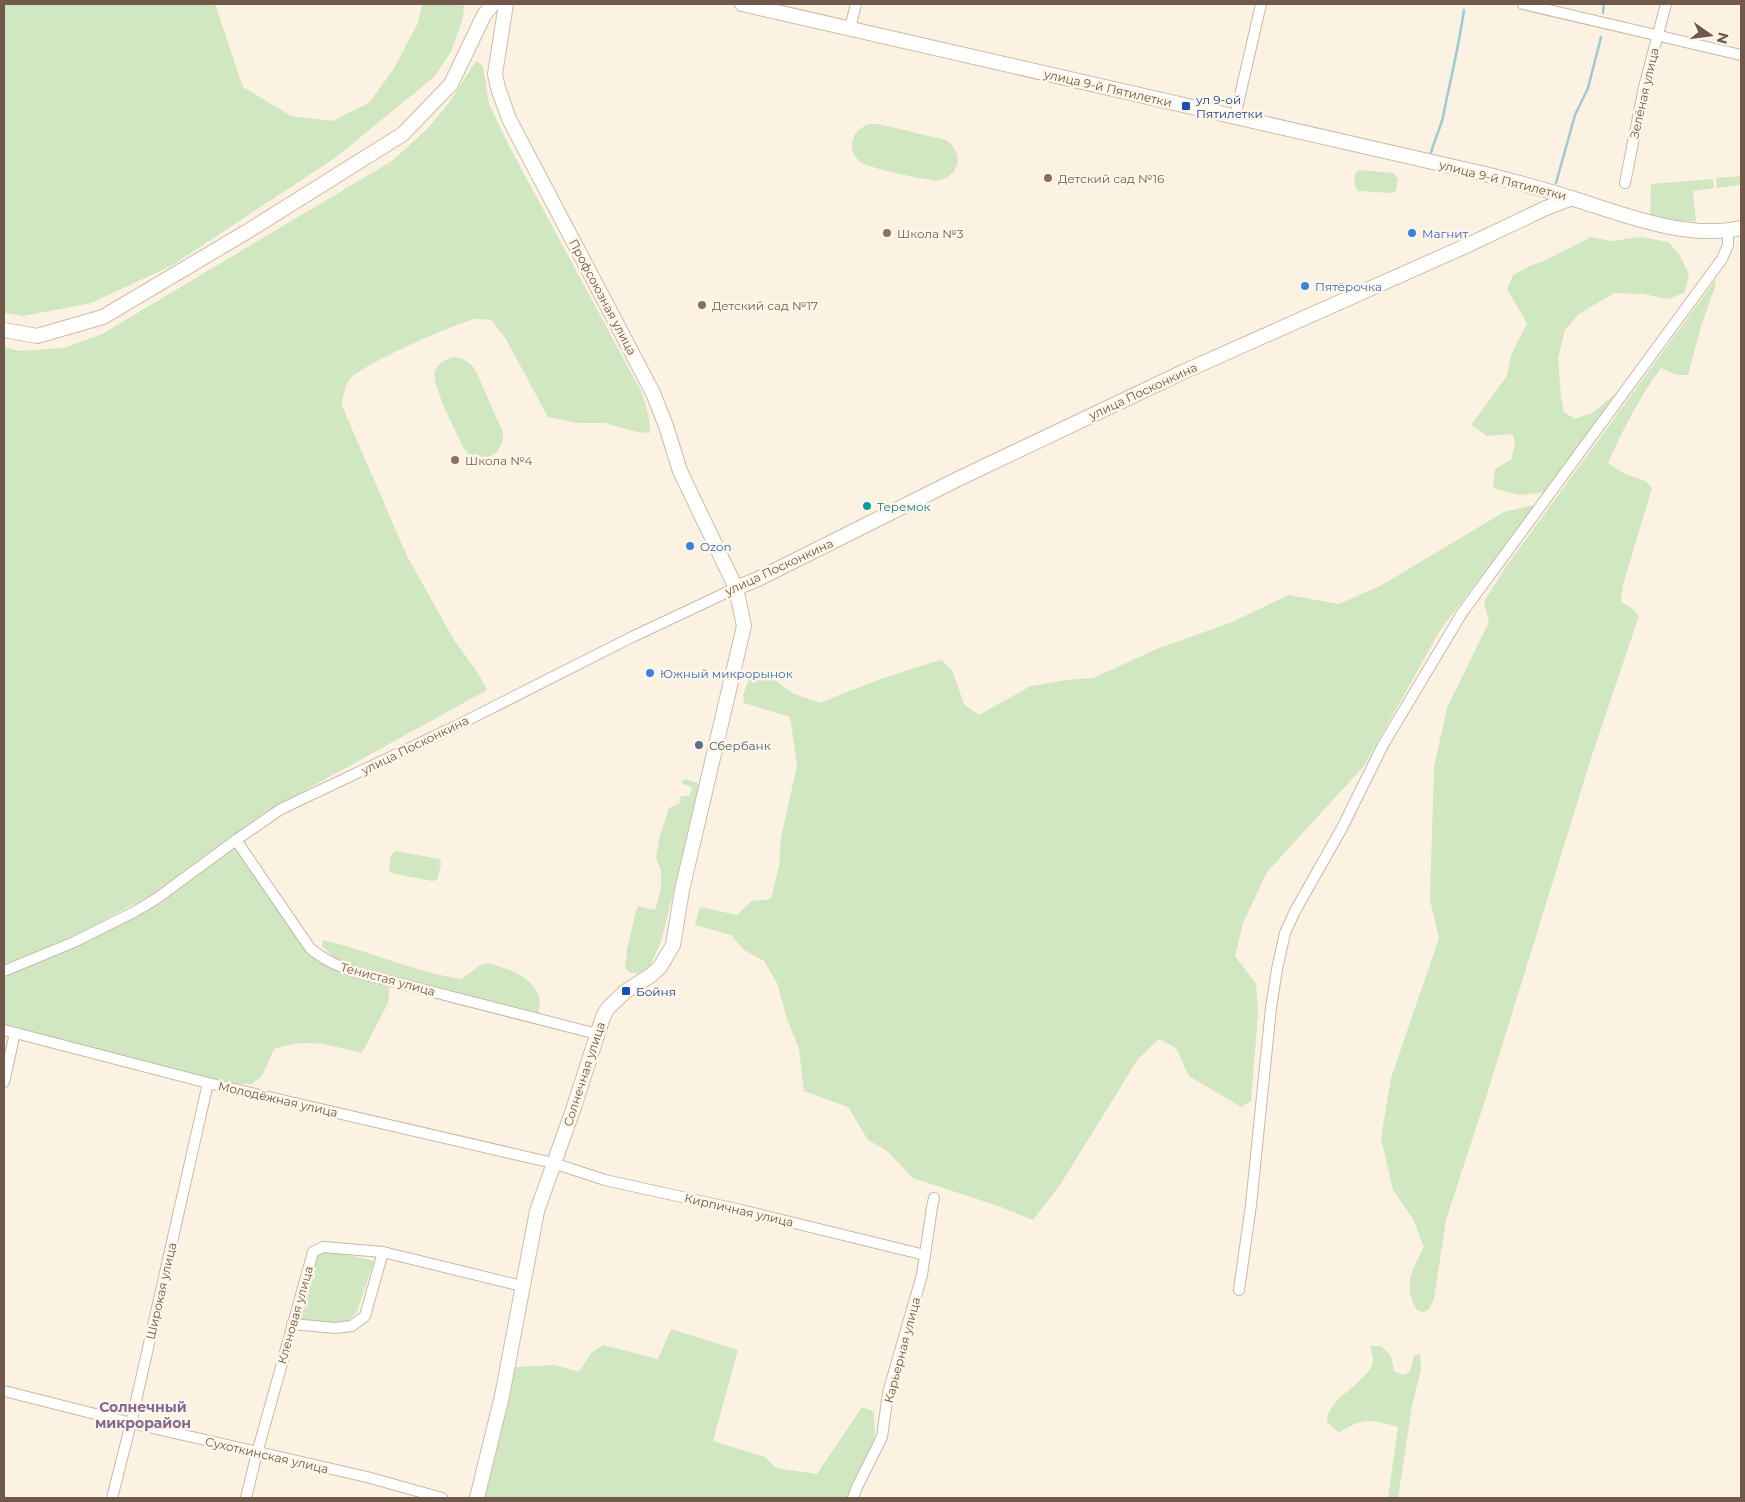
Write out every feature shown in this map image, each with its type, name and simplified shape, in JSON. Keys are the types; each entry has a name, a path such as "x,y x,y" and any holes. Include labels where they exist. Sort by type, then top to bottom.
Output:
{"street":[{"path":"4,330 37,336 103,317 256,226 403,134 451,84 484,15 493,4"},
{"name":"Профсоюзная улица","path":"506,4 495,74 509,118 653,393 680,471 736,588"},
{"name":"улица 9-й Пятилетки","path":"742,4 1485,174 1619,213 1688,230 1735,229"},
{"path":"850,28 856,4"},
{"path":"1235,117 1262,4"},
{"path":"1524,4 1741,55"},
{"name":"Зелёная улица","path":"1625,183 1644,87 1666,4"},
{"name":"улица Посконкина","path":"4,971 74,942 134,912 156,899 281,809 456,726 632,637 758,579 958,479 1183,372 1572,198"},
{"path":"1239,1290 1251,1205 1271,1008 1285,933 1306,890 1342,828 1383,745 1462,614 1722,259 1735,229"},
{"name":"Солнечная улица","path":"477,1498 502,1396 537,1211 574,1107 596,1034 608,1008 626,991 656,972 664,962 672,945 684,883 744,626 736,588"},
{"name":"Тенистая улица","path":"236,840 310,948 325,960 359,973 596,1034"},
{"name":"Молодёжная улица","path":"4,1030 208,1083 553,1163"},
{"path":"4,1082 15,1033"},
{"name":"Широкая улица","path":"112,1498 131,1423 208,1083"},
{"name":"Кирпичная улица","path":"553,1163 605,1180 741,1210 925,1255"},
{"name":"Карьерная улица","path":"853,1498 882,1437 888,1393 922,1276 934,1198"},
{"name":"Кленовая улица","path":"246,1498 313,1252 323,1247 383,1252 522,1286"},
{"path":"292,1324 335,1328 352,1326 365,1316 383,1252"},
{"name":"Сухоткинская улица","path":"4,1391 131,1423 367,1478 442,1498"}],"green space":[{"path":"4,4 215,4 243,87 291,116 332,121 369,103 393,70 418,23 422,4 464,4 463,18 451,52 434,77 335,158 171,266 91,303 23,316 4,313"},
{"path":"476,61 483,66 489,104 508,144 642,393 649,417 650,433 637,432 605,423 578,423 548,417 506,339 491,320 475,319 464,322 388,355 357,373 347,383 342,406 407,556 454,640 478,673 487,690 264,813 156,892 82,932 4,965 4,347 20,351 64,348 102,334 392,161 428,128 448,104"},
{"path":"869,124 878,124 946,140 956,152 958,158 957,165 950,175 935,181 864,164 855,155 852,144 857,131"},
{"path":"1360,170 1393,173 1398,179 1396,191 1392,193 1359,191 1354,180 1356,172"},
{"path":"1741,176 1741,185 1717,188 1716,178"},
{"path":"1713,179 1714,188 1693,191 1696,222 1650,215 1651,184"},
{"path":"1591,237 1611,241 1641,237 1668,242 1679,254 1689,274 1685,292 1669,299 1643,294 1614,293 1579,314 1565,330 1558,358 1564,412 1575,419 1592,413 1623,388 1546,492 1519,495 1493,488 1495,469 1511,460 1515,442 1512,434 1487,436 1471,425 1507,376 1511,355 1527,323 1507,289 1513,275"},
{"path":"1716,279 1688,375 1677,375 1661,368 1632,414 1608,463 1625,474 1646,481 1652,488 1623,585 1621,602 1630,607 1639,616 1592,755 1446,1220 1434,1299 1429,1309 1423,1312 1417,1310 1409,1286 1410,1278 1424,1247 1413,1219 1393,1190 1381,1138 1391,1078 1439,938 1430,900 1434,767 1447,708 1489,622 1484,602 1505,568"},
{"path":"453,357 465,360 475,369 503,433 503,440 497,452 484,459 470,455 464,449 437,388 436,369 442,362"},
{"path":"1537,504 1441,629 1364,766 1267,872 1243,923 1235,956 1256,984 1258,1014 1251,1101 1241,1107 1189,1076 1176,1048 1159,1039 1138,1059 1060,1185 1033,1220 1001,1207 913,1178 886,1150 868,1140 848,1107 804,1091 799,1049 787,1019 777,983 764,961 744,950 731,935 695,925 700,907 737,915 752,901 771,899 779,866 781,838 797,765 790,717 744,703 743,695 752,671 767,674 794,694 821,703 880,679 941,660 952,670 964,704 979,715 1031,686 1093,678 1159,648 1230,623 1289,595 1339,604 1380,586 1504,512"},
{"path":"686,779 700,784 661,942 649,968 642,974 631,973 625,969 627,949 636,911 638,906 655,910 661,888 661,870 656,859 659,839 669,808 679,804 681,796 690,796 692,787 683,784 682,781"},
{"path":"239,844 318,955 388,980 388,1003 362,1053 318,1044 297,1043 286,1045 274,1049 262,1076 252,1084 233,1084 4,1026 4,976 80,945 136,916"},
{"path":"396,851 440,859 441,864 437,880 432,881 391,873 389,869 391,855"},
{"path":"323,940 426,972 461,979 479,966 488,963 503,968 525,978 536,989 539,997 539,1013 535,1014 419,985 340,962 322,947"},
{"path":"330,1250 374,1261 357,1312 347,1322 335,1323 301,1319 299,1313 316,1255"},
{"path":"671,1329 738,1350 713,1441 765,1457 776,1468 817,1474 862,1407 874,1412 875,1439 855,1482 850,1498 484,1498 516,1367 555,1365 579,1372 591,1353 603,1345 658,1359"},
{"path":"1370,1346 1381,1346 1391,1356 1394,1371 1403,1375 1410,1372 1414,1356 1420,1354 1421,1369 1412,1406 1398,1498 1388,1498 1398,1427 1381,1422 1367,1421 1354,1424 1339,1433 1327,1422 1329,1413 1340,1397 1364,1377 1370,1369 1373,1361"}],"waterway":[{"path":"1603,13 1604,4"},
{"path":"1431,153 1443,117 1464,10"},
{"path":"1556,183 1575,115 1588,88 1601,37"}],"place":[{"name":"ул 9-ой Пятилетки","path":"1186,106"},
{"name":"Детский сад №16","path":"1048,178"},
{"name":"Школа №3","path":"887,233"},
{"name":"Магнит","path":"1412,233"},
{"name":"Пятёрочка","path":"1305,286"},
{"name":"Детский сад №17","path":"702,305"},
{"name":"Школа №4","path":"455,460"},
{"name":"Теремок","path":"867,506"},
{"name":"Ozon","path":"690,546"},
{"name":"Южный микрорынок","path":"650,673"},
{"name":"Сбербанк","path":"699,745"},
{"name":"Бойня","path":"626,991"}],"district":[{"name":"Солнечный микрорайон","path":"143,1415"}]}
